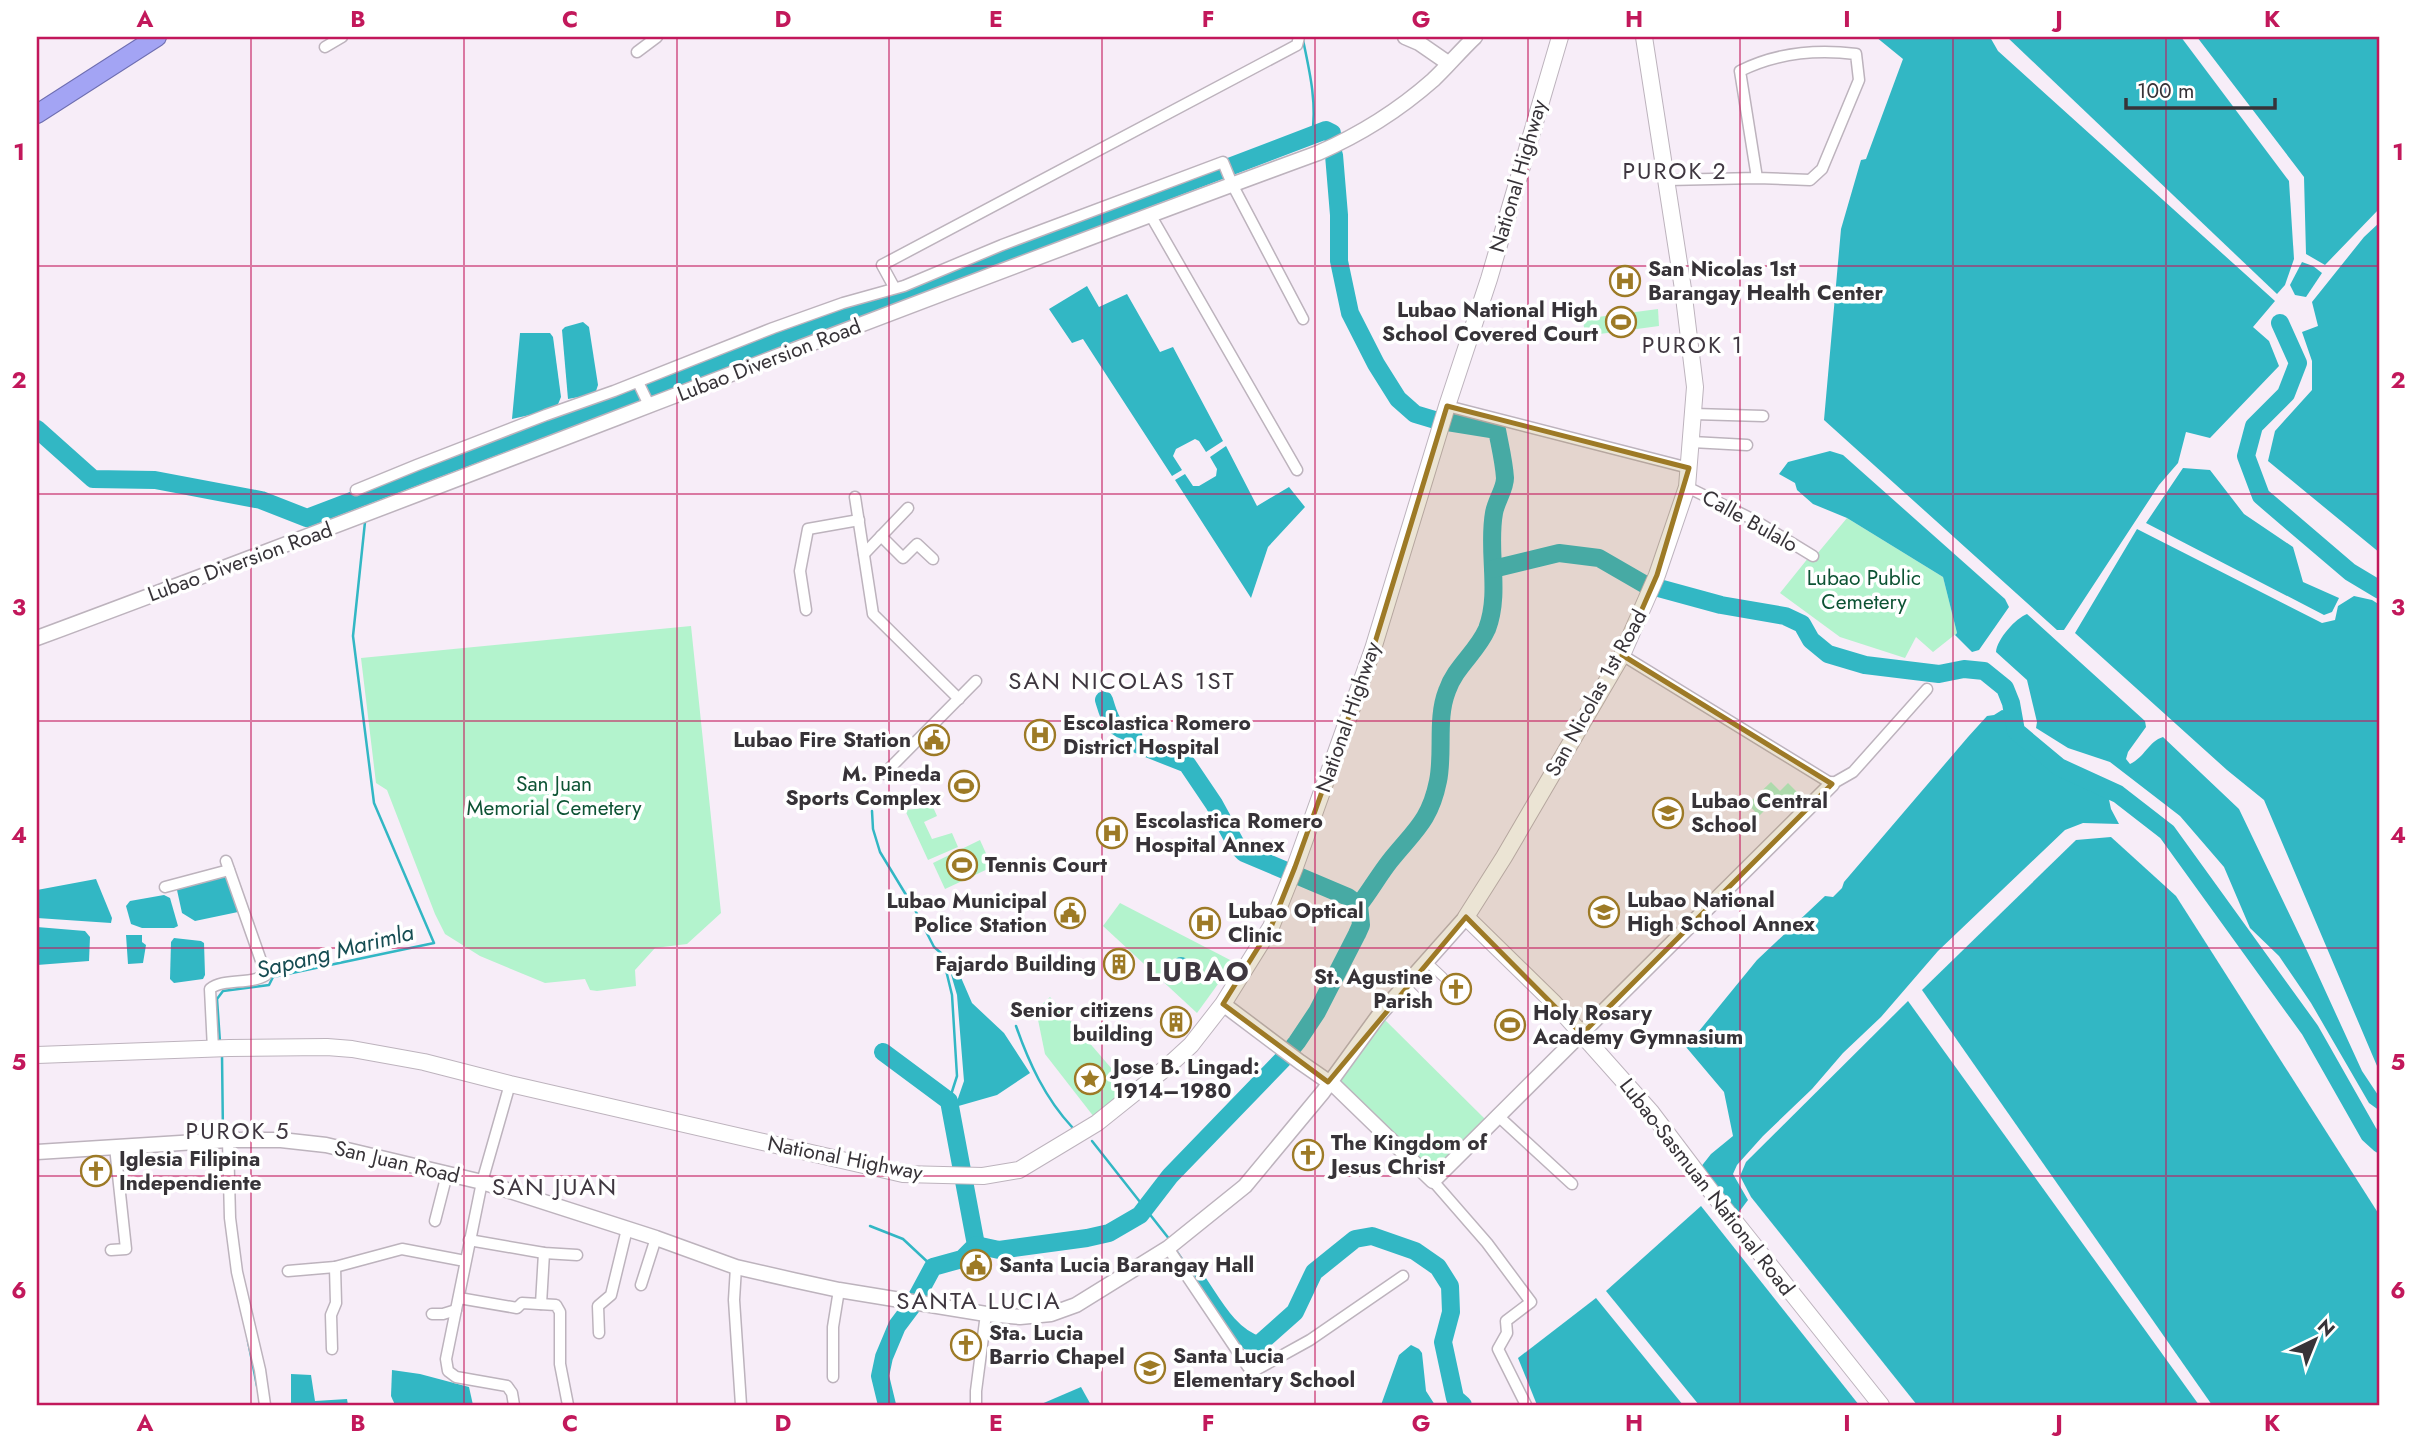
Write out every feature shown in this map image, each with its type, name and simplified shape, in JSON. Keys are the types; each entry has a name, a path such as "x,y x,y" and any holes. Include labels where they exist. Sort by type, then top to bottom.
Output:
{"highway":[{"path":"37,114 157,37"}],"main road":[{"name":"National Highway","path":"37,1055 220,1049 352,1049 424,1062 903,1174 983,1176 1019,1170 1097,1123 1167,1068 1191,1045 1223,1004 1271,927 1373,649 1446,408 1489,279 1560,37"},
{"name":"San Nicolas 1st Road","path":"1465,917 1504,857 1622,655 1657,575 1687,486 1695,387 1667,180 1644,37"},
{"name":"Lubao-Sasmuan National Road","path":"1465,917 1582,1034 1651,1112 1881,1405"}],"street":[{"path":"325,47 342,37"},
{"path":"637,52 657,37"},
{"path":"894,288 882,265 1297,45 1299,37"},
{"path":"1405,37 1419,43 1448,63"},
{"name":"Lubao Diversion Road","path":"37,638 339,525 648,403 1342,142 1409,100 1475,37"},
{"path":"1667,180 1810,180 1822,169 1859,80 1856,54 1832,51 1783,55 1740,71 1757,178"},
{"path":"356,491 533,420 639,383 773,328 843,303 904,286 1002,245 1223,162 1231,183 1303,319"},
{"path":"1151,216 1297,470"},
{"path":"639,383 648,403"},
{"path":"1446,408 1689,468"},
{"path":"1693,414 1763,416"},
{"path":"1692,442 1746,445"},
{"name":"Calle Bulalo","path":"1687,486 1754,520 1813,556"},
{"path":"855,497 873,614 958,699"},
{"path":"864,554 908,508"},
{"path":"806,610 800,571 808,529 859,520"},
{"path":"881,536 903,558 917,544 933,559"},
{"path":"1622,655 1832,784"},
{"path":"884,774 976,681"},
{"path":"1433,1181 1832,784 1853,772 1927,689"},
{"path":"164,887 228,866 266,975 242,982 216,984 211,989 220,1049"},
{"name":"San Juan Road","path":"37,1152 228,1140 281,1140 326,1145 482,1182 736,1266 839,1290 986,1314 1020,1317 1051,1314 1076,1305 1172,1245 1245,1186 1323,1092 1380,1015 1465,917"},
{"path":"1427,962 1443,977"},
{"path":"1406,986 1420,1000"},
{"path":"1223,1004 1348,1097 1433,1181 1487,1244 1531,1303 1506,1321 1507,1333 1498,1349 1526,1405"},
{"path":"510,1084 482,1182 446,1359 448,1371 456,1377 507,1386 512,1393 514,1405"},
{"path":"1497,1115 1572,1184"},
{"path":"228,1140 230,1217 237,1272 260,1370 265,1405"},
{"path":"111,1250 126,1249 115,1147"},
{"path":"435,1221 447,1174"},
{"path":"599,1333 598,1306 611,1295 627,1229"},
{"path":"641,1285 656,1238"},
{"path":"469,1241 544,1254 577,1255"},
{"path":"1172,1245 1248,1367 1255,1371 1310,1340 1403,1276"},
{"path":"288,1271 335,1267 402,1249 465,1261"},
{"path":"541,1304 544,1254"},
{"path":"736,1266 734,1300 741,1405"},
{"path":"332,1349 331,1315 336,1303 335,1267"},
{"path":"833,1377 833,1327 839,1290"},
{"path":"459,1298 517,1308 522,1303 556,1305 560,1312 560,1364 568,1405"},
{"path":"432,1314 456,1310"},
{"path":"976,1405 986,1314"}],"highlighted area":[{"path":"1447,406 1689,468 1657,575 1622,655 1832,784 1582,1034 1466,917 1328,1082 1223,1004 1271,927 1295,867 1373,649"}],"green space":[{"name":"Lubao National High School Covered Court","path":"1658,309 1659,326 1585,336 1583,319"},
{"name":"Lubao Public Cemetery","path":"1847,518 1943,577 1957,633 1933,652 1916,637 1905,658 1840,637 1780,593 1809,557 1817,554"},
{"name":"San Juan Memorial Cemetery","path":"691,626 721,913 687,944 655,948 635,970 636,986 597,991 590,990 585,979 545,983 480,956 445,934 387,790 376,783 361,658"},
{"path":"1771,782 1780,791 1788,783 1799,794 1788,804 1779,796 1759,816 1748,804"},
{"name":"Tennis Court","path":"933,807 937,816 924,822 932,839 952,833 958,847 928,860 905,810"},
{"name":"Tennis Court","path":"980,840 992,867 945,889 933,863"},
{"path":"1120,903 1234,962 1197,1013 1103,926"},
{"path":"1050,997 1130,1090 1094,1117 1045,1054 1036,1010"},
{"path":"1383,1018 1486,1120 1432,1172 1346,1089 1341,1080 1342,1071"}],"water":[{"path":"1876,37 1990,37 1998,51 2275,301 2253,327 2269,341 2279,366 2210,438 2186,432 2178,463 2159,485 2064,630 2057,630 1824,420 1841,229 1861,160 1866,159 1903,59"},
{"path":"2007,37 2181,37 2289,181 2294,259 2285,285 2277,294"},
{"path":"2197,37 2380,37 2380,208 2325,265 2306,254 2304,177"},
{"path":"2380,222 2380,553 2268,461 2275,431 2312,390 2312,361 2302,332 2318,326 2312,302 2364,237"},
{"path":"2302,262 2322,273 2306,297 2295,295 2290,285"},
{"path":"1087,286 1099,307 1127,294 1160,352 1173,347 1223,441 1206,452 1195,439 1176,449 1173,456 1182,470 1172,476 1083,339 1072,343 1049,309"},
{"path":"583,322 589,327 598,385 595,394 568,399 562,330"},
{"path":"520,333 550,333 553,337 561,397 556,409 512,419"},
{"path":"1226,446 1257,506 1289,487 1305,507 1268,547 1251,598 1175,480 1185,474 1193,486 1199,486 1216,476 1217,469 1210,457"},
{"path":"1830,451 1843,455 2005,599 2009,607 1979,650 1972,652 1955,635 1957,633 1943,577 1847,518 1813,504 1797,490 1795,483 1779,474 1788,462"},
{"path":"2183,468 2210,470 2244,514 2293,547 2303,582 2339,598 2332,612 2324,615 2146,523"},
{"path":"2137,529 2322,623 2335,620 2338,606 2354,596 2372,600 2380,605 2380,1073 2264,800 2075,633"},
{"path":"2027,614 2145,721 2146,727 2128,752 2126,759 2130,764 2163,737 2239,809 2362,1071 2380,1098 2380,1111 2369,1103 2311,1003 2279,956 2250,928 2224,867 2180,816 2110,762 2068,748 2036,728 2027,680 1996,652 2008,630"},
{"path":"2002,710 2007,711 2012,733 2058,773 2108,795 2111,809 2119,824 2083,823 2065,830 1938,951 1881,1017 1843,1053 1812,1089 1737,1165 1733,1174 1748,1200 1736,1216 1700,1168 1711,1154 1733,1136 1724,1092 1686,1047 1757,960 1825,896 1833,897 1842,888 1844,882 1968,737 1987,716"},
{"path":"2111,837 2176,896 2380,1216 2380,1405 2212,1405 1922,990 2076,840"},
{"path":"223,875 238,912 195,921 182,913 177,890 180,887"},
{"path":"96,879 112,918 111,923 37,918 37,890"},
{"path":"164,895 170,898 178,926 142,928 131,924 126,906 130,901"},
{"path":"37,927 85,931 90,937 89,961 37,965"},
{"path":"126,935 142,935 142,942 146,945 143,963 128,964"},
{"path":"174,938 204,943 203,979 174,983 170,979 171,942"},
{"path":"1178,957 1184,957 1189,965 1187,971 1178,973 1173,968 1173,962"},
{"path":"953,959 972,1003 1004,1033 1030,1073 997,1095 955,1107 964,1081 957,995 948,964"},
{"path":"1908,1001 2199,1405 1917,1405 1751,1197 1740,1176 1746,1162"},
{"path":"1701,1206 1859,1405 1699,1405 1606,1291"},
{"path":"1596,1298 1683,1405 1537,1405 1518,1358"},
{"path":"1411,1345 1422,1353 1426,1391 1435,1405 1381,1405 1399,1355"},
{"path":"392,1370 420,1374 469,1387 473,1405 395,1405 391,1396"},
{"path":"291,1374 311,1375 315,1401 347,1399 348,1405 278,1405 291,1404"},
{"path":"1081,1387 1091,1405 1039,1405"}],"waterway":[{"path":"1303,40 1313,100 1312,136"},
{"path":"37,429 93,479 155,480 261,500 307,518 1326,130 1332,133 1332,136"},
{"path":"1334,155 1339,215 1339,261 1350,313 1376,364 1398,399 1415,414 1497,430 1505,478 1492,527 1494,586 1491,615 1483,637 1455,674 1447,691 1442,713 1440,770 1435,795 1420,825 1359,905"},
{"path":"2280,323 2298,363 2286,394 2254,426 2246,456 2261,496 2350,572 2380,590"},
{"name":"Sapang Marimla","path":"366,508 368,494"},
{"name":"Sapang Marimla","path":"220,1042 217,999 223,991 269,985 273,977 434,943 374,803 353,636 365,522"},
{"path":"1493,569 1559,553 1599,558 1644,584 1721,605 1785,616 1802,624 1811,640 1828,654 1865,665 1939,674 1964,669 1984,671 2005,688 2016,731 2059,767 2118,794 2167,832 2310,1030 2369,1134 2380,1144"},
{"path":"976,1245 999,1250 1087,1238 1109,1233 1140,1215 1170,1176 1297,1042 1317,1012 1361,925 1359,905 1348,897 1244,853 1237,846 1214,804 1187,764 1134,743 1133,733 1120,729 1113,722 1104,700"},
{"path":"872,811 873,829 880,852 934,947 941,953 945,966 952,995 957,1076 949,1101"},
{"path":"1016,1026 1039,1080 1072,1127"},
{"path":"883,1052 949,1101 976,1245 962,1259 933,1267 912,1306 897,1326 884,1357 880,1376 887,1405"},
{"name":"Sapang Marimla","path":"222,1055 223,1136"},
{"path":"1092,1141 1170,1240"},
{"path":"870,1226 903,1239 933,1267"},
{"path":"1195,1278 1229,1326 1247,1341 1258,1345 1295,1312 1314,1272 1355,1239 1372,1236 1415,1251 1438,1267 1450,1286 1451,1312 1443,1342 1455,1398 1463,1405"},
{"path":"1175,1249 1195,1278"},
{"name":"Sapang Marimla","path":"248,1341 257,1386"}],"place":[{"name":"San Nicolas 1st Barangay Health Center","path":"1625,281"},
{"name":"Lubao National High School Covered Court","path":"1621,322"},
{"name":"Escolastica Romero District Hospital","path":"1040,735"},
{"name":"Lubao Fire Station","path":"934,740"},
{"name":"M. Pineda Sports Complex","path":"964,786"},
{"name":"Lubao Central School","path":"1668,813"},
{"name":"Escolastica Romero Hospital Annex","path":"1112,833"},
{"name":"Tennis Court","path":"962,865"},
{"name":"Lubao National High School Annex","path":"1604,912"},
{"name":"Lubao Municipal Police Station","path":"1070,913"},
{"name":"Lubao Optical Clinic","path":"1205,923"},
{"name":"Fajardo Building","path":"1119,964"},
{"name":"St. Agustine Parish","path":"1456,989"},
{"name":"Senior citizens building","path":"1176,1022"},
{"name":"Holy Rosary Academy Gymnasium","path":"1510,1025"},
{"name":"Jose B. Lingad: 1914–1980","path":"1090,1079"},
{"name":"The Kingdom of Jesus Christ","path":"1308,1155"},
{"name":"Iglesia Filipina Independiente","path":"96,1171"},
{"name":"Santa Lucia Barangay Hall","path":"976,1265"},
{"name":"Sta. Lucia Barrio Chapel","path":"966,1345"},
{"name":"Santa Lucia Elementary School","path":"1150,1368"}],"district":[{"name":"PUROK 2","path":"1675,171"},
{"name":"PUROK 1","path":"1693,345"},
{"name":"SAN NICOLAS 1ST","path":"1122,680"},
{"name":"LUBAO","path":"1198,971"},
{"name":"PUROK 5","path":"238,1131"},
{"name":"SAN JUAN","path":"555,1186"},
{"name":"SANTA LUCIA","path":"979,1300"}]}
